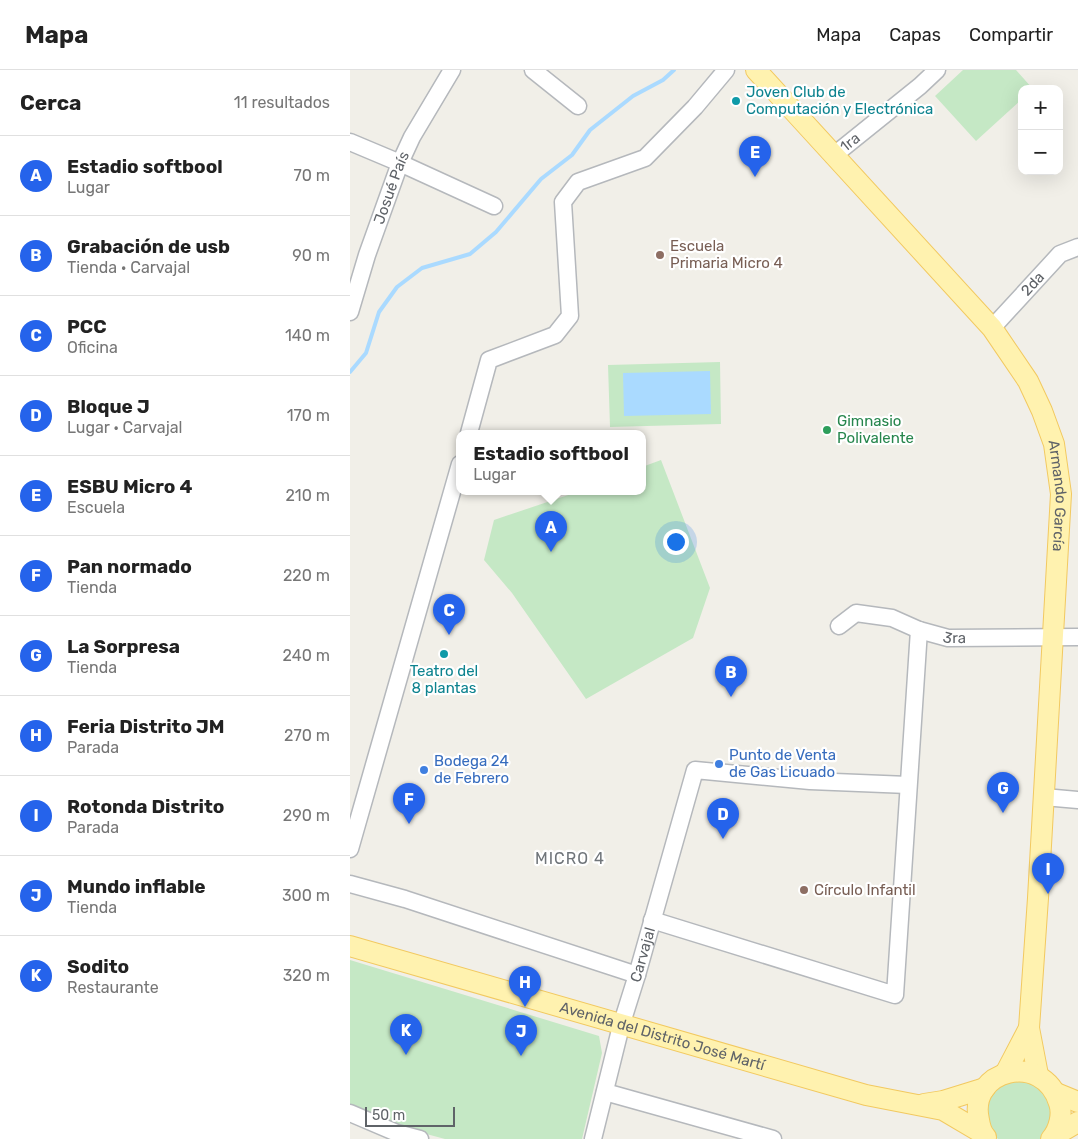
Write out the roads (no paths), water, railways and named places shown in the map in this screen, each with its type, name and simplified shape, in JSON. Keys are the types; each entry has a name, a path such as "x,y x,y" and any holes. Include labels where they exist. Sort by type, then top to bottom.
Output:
{"main road":[{"name":"Armando García","path":"756,70 992,328 1028,381 1054,444 1061,494 1029,1028 1038,1075"},
{"name":"Avenida del Distrito José Martí","path":"350,946 866,1096 942,1110 985,1136"},
{"name":"Armando García","path":"1006,1072 1029,1028"},
{"path":"985,1136 978,1116 979,1102 985,1088 993,1080 1006,1072 1022,1071 1038,1075 1047,1081 1056,1093 1061,1108 1060,1122 1052,1137"},
{"name":"Avenida del Distrito José Martí","path":"917,1105 943,1101 985,1088"},
{"path":"1056,1093 1078,1102"},
{"path":"1052,1137 1078,1122"}],"street":[{"name":"Josué País","path":"350,312 367,255 400,163 412,136 452,70"},
{"path":"533,70 578,106"},
{"path":"470,430 490,360 555,335 570,316 563,202 578,182 645,158 695,107 726,70"},
{"name":"1ra","path":"833,156 936,70"},
{"path":"350,142 494,206"},
{"name":"2da","path":"992,328 1060,254 1078,247"},
{"path":"350,849 456,478"},
{"name":"3ra","path":"839,626 856,614 892,618 919,630 948,638 1078,637"},
{"path":"652,920 896,995 919,630"},
{"name":"Carvajal","path":"593,1139 621,1026 695,770 810,781 908,785"},
{"path":"1044,797 1078,800"},
{"path":"350,884 405,899 637,975"},
{"path":"605,1092 744,1135 773,1139"},
{"path":"350,1113 397,1133 420,1139"}],"water":[{"path":"710,371 711,414 624,416 623,373"}],"waterway":[{"path":"350,372 366,353 379,312 397,287 422,268 470,254 496,232 541,179 572,155 590,130 633,96 663,80 674,70"}],"place":[{"name":"Joven Club de Computación y Electrónica","path":"736,101"},
{"name":"ESBU Micro 4","path":"755,177"},
{"name":"Escuela Primaria Micro 4","path":"660,255"},
{"name":"Gimnasio Polivalente","path":"827,430"},
{"name":"Estadio softbool","path":"551,552"},
{"name":"PCC","path":"449,635"},
{"name":"Teatro del 8 plantas","path":"444,654"},
{"name":"Grabación de usb","path":"731,697"},
{"name":"Punto de Venta de Gas Licuado","path":"719,764"},
{"name":"Bodega 24 de Febrero","path":"424,770"},
{"name":"La Sorpresa","path":"1003,813"},
{"name":"Pan normado","path":"409,824"},
{"name":"Bloque J","path":"723,839"},
{"name":"Círculo Infantil","path":"804,890"},
{"name":"Rotonda Distrito","path":"1048,894"},
{"name":"Feria Distrito JM","path":"525,1007"},
{"name":"Sodito","path":"406,1055"},
{"name":"Mundo inflable","path":"521,1056"}],"district":[{"name":"MICRO 4","path":"570,858"}]}
